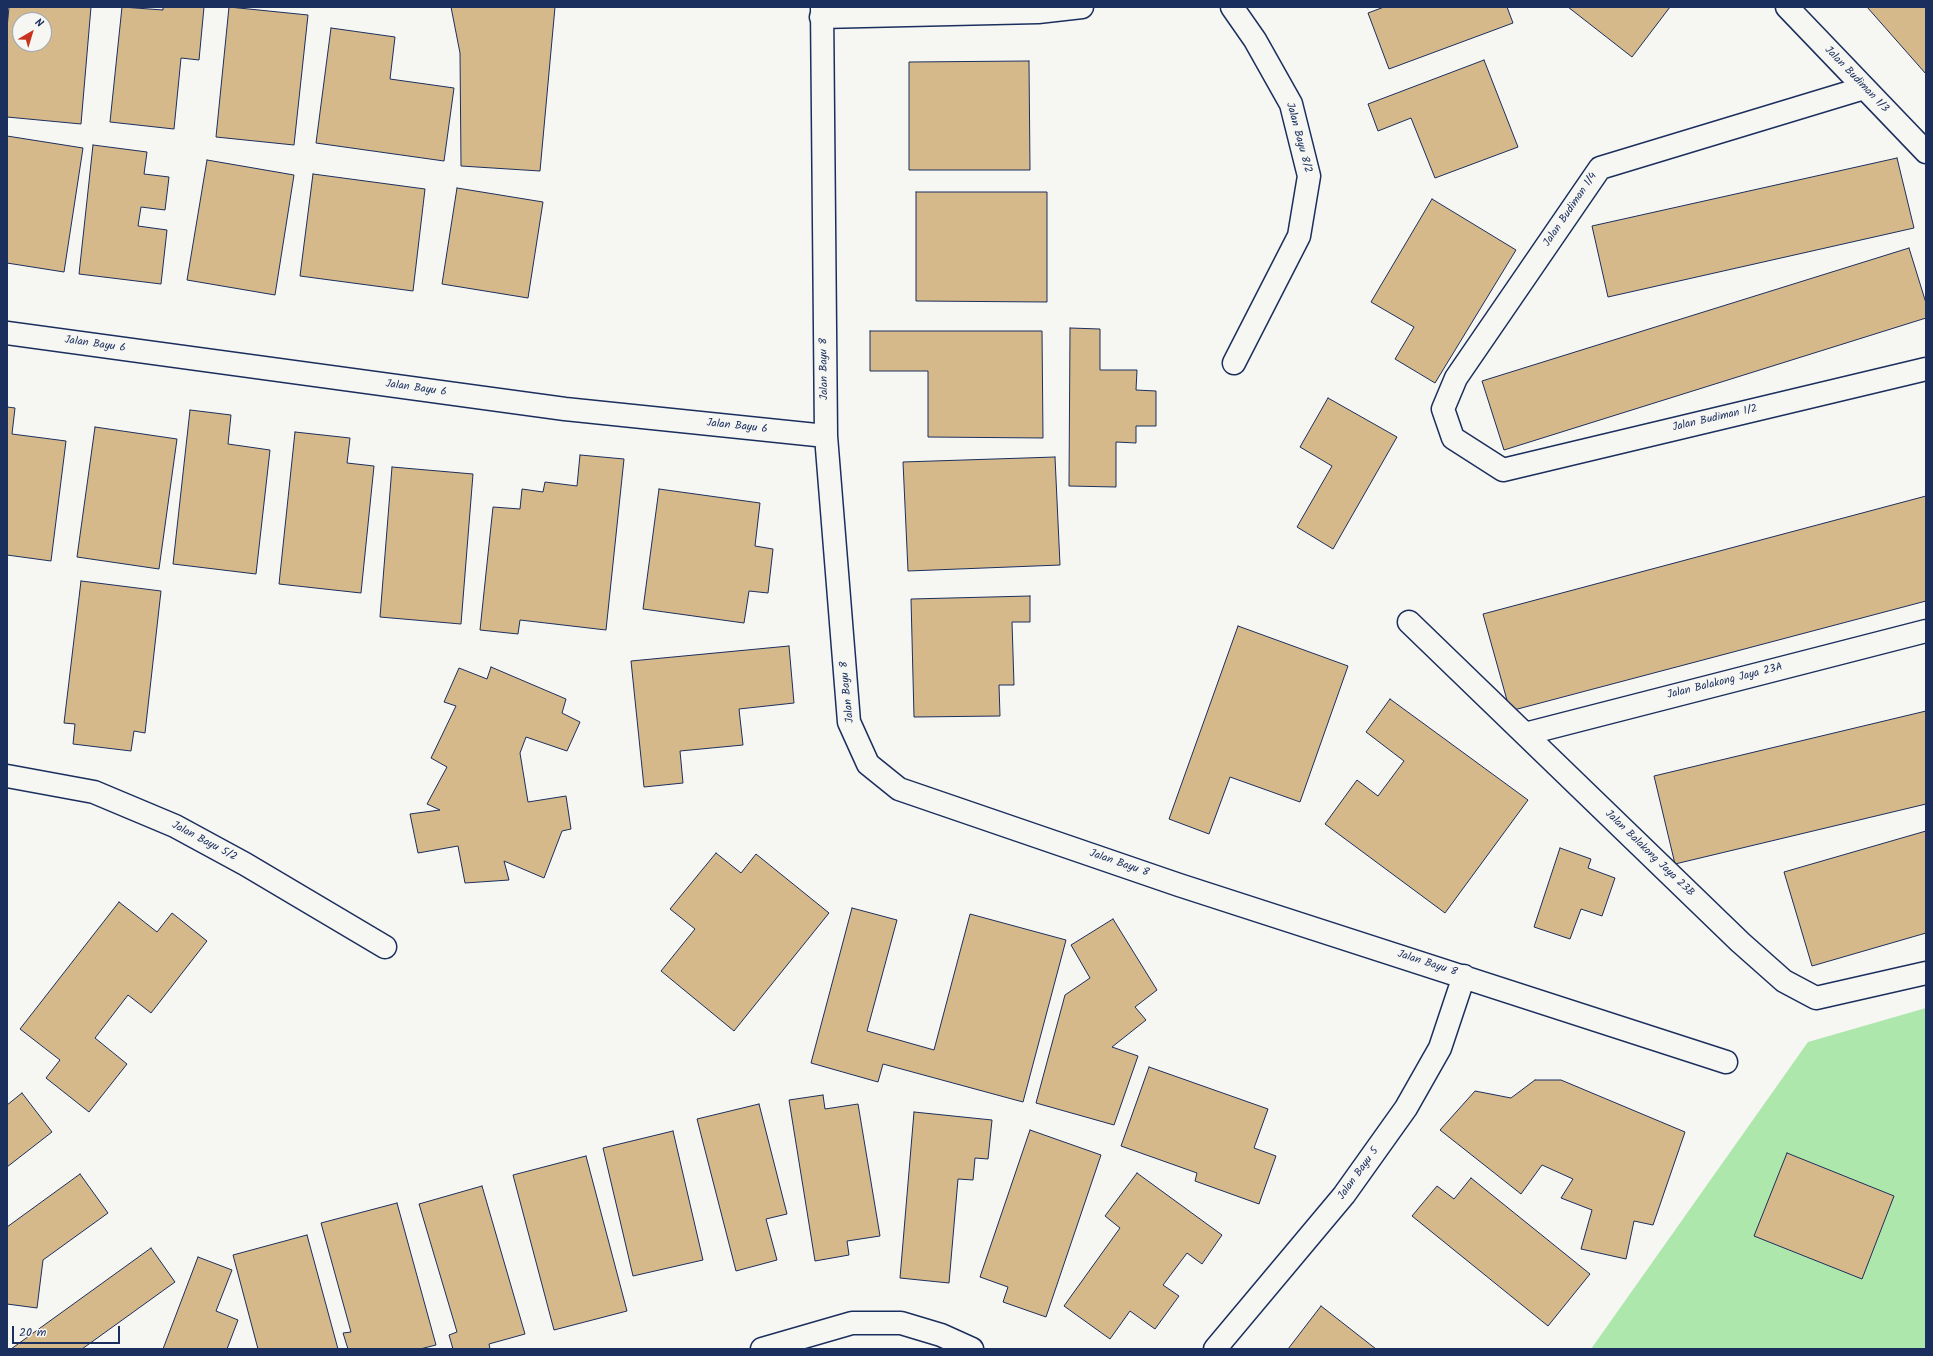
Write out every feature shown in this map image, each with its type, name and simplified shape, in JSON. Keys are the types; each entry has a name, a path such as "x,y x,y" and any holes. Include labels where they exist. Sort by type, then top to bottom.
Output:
{"street":[{"path":"822,12 1038,12 1082,7"},
{"name":"Jalan Bayu 8/2","path":"1232,7 1255,40 1291,104 1309,176 1298,236 1234,363"},
{"name":"Jalan Budiman 1/3","path":"1787,7 1926,152"},
{"name":"Jalan Bayu 8","path":"822,12 826,436 849,722 868,764 900,789 1179,885 1726,1062"},
{"name":"Jalan Budiman 1/4","path":"1503,470 1453,438 1443,409 1456,378 1600,168 1864,88"},
{"name":"Jalan Bayu 6","path":"7,333 565,409 826,436"},
{"name":"Jalan Budiman 1/2","path":"1503,470 1926,369"},
{"name":"Jalan Balakong Jaya 23B","path":"1409,622 1740,942 1784,981 1816,998 1926,973"},
{"name":"Jalan Balakong Jaya 23A","path":"1525,734 1926,631"},
{"name":"Jalan Bayu 5/2","path":"7,776 94,792 175,826 245,864 385,947"},
{"name":"Jalan Bayu 5","path":"1215,1349 1344,1195 1406,1108 1440,1048 1464,976"},
{"path":"762,1349 852,1323 900,1323 941,1335 972,1349"}],"green space":[{"path":"1926,1008 1926,1349 1591,1349 1808,1042"}],"building":[{"path":"9,7 91,7 81,124 7,117 7,28"},
{"path":"122,7 163,10 163,7 204,7 199,60 181,58 174,129 110,122"},
{"path":"229,7 308,15 294,145 216,137"},
{"path":"451,7 555,7 540,171 461,166 460,53"},
{"path":"1384,7 1507,7 1513,23 1389,69 1368,13"},
{"path":"1568,7 1670,7 1632,57"},
{"path":"1867,7 1926,7 1926,74"},
{"path":"331,28 395,37 390,79 454,88 444,161 316,143"},
{"path":"1484,60 1518,147 1435,178 1411,118 1378,131 1368,104"},
{"path":"1029,61 1030,170 909,170 909,62"},
{"path":"7,136 83,148 64,272 7,263"},
{"path":"93,145 147,152 144,174 169,177 165,210 141,207 138,226 167,230 161,284 79,274"},
{"path":"1897,158 1914,228 1608,297 1592,226"},
{"path":"207,160 294,175 275,295 187,280"},
{"path":"313,174 425,189 413,291 300,276"},
{"path":"457,188 543,202 528,298 442,284"},
{"path":"916,192 1047,192 1047,302 916,301"},
{"path":"1432,199 1516,250 1435,383 1395,359 1414,327 1371,302"},
{"path":"1909,248 1926,303 1926,318 1504,450 1482,381"},
{"path":"1070,328 1100,329 1100,370 1137,370 1136,390 1156,391 1156,426 1136,426 1136,443 1116,442 1116,487 1069,486"},
{"path":"870,331 1042,331 1043,438 928,437 928,371 870,371"},
{"path":"1328,398 1397,437 1333,549 1297,527 1332,466 1300,447"},
{"path":"7,407 15,408 12,434 66,441 51,561 7,555"},
{"path":"190,410 231,415 228,444 270,450 256,574 173,564"},
{"path":"95,427 177,439 159,569 77,557"},
{"path":"295,432 350,438 347,463 374,466 361,593 279,584"},
{"path":"580,455 624,459 606,630 520,620 518,634 480,630 493,507 520,509 522,489 543,492 545,482 577,486"},
{"path":"1055,457 1060,565 908,571 903,462"},
{"path":"392,467 473,474 461,624 380,617"},
{"path":"659,489 760,503 755,546 773,549 768,593 749,591 744,623 643,609"},
{"path":"1926,496 1926,601 1510,711 1483,614"},
{"path":"81,581 161,591 145,733 134,731 131,751 73,744 75,724 64,723"},
{"path":"1030,596 1030,622 1012,622 1014,685 999,685 1000,716 914,717 911,599"},
{"path":"1238,626 1348,666 1300,802 1230,777 1209,834 1169,819"},
{"path":"789,646 794,703 739,709 743,745 680,751 683,783 644,787 631,661"},
{"path":"491,667 566,699 562,713 580,722 567,751 526,737 520,753 528,802 566,796 571,829 562,831 544,878 504,861 509,880 465,883 458,846 418,853 410,814 440,810 427,804 447,767 431,758 456,706 444,702 459,668 487,679"},
{"path":"1390,699 1528,800 1445,913 1325,824 1357,780 1378,796 1404,761 1366,732"},
{"path":"1926,711 1926,804 1675,864 1654,776"},
{"path":"1926,831 1926,933 1812,966 1784,872"},
{"path":"1560,848 1591,859 1588,868 1615,878 1602,916 1581,909 1570,939 1534,927"},
{"path":"716,853 741,873 756,854 829,913 734,1031 661,971 695,929 670,909"},
{"path":"119,902 157,932 172,913 207,941 151,1013 128,995 95,1038 127,1064 89,1112 46,1078 60,1060 20,1029"},
{"path":"852,908 897,920 867,1031 934,1050 970,914 1066,940 1023,1102 883,1064 878,1082 811,1063"},
{"path":"1113,919 1157,990 1135,1007 1146,1020 1112,1047 1138,1056 1114,1125 1036,1103 1065,995 1090,978 1071,945"},
{"path":"1149,1067 1268,1109 1254,1148 1276,1156 1259,1204 1195,1181 1197,1173 1121,1146"},
{"path":"1535,1080 1561,1080 1685,1132 1653,1225 1634,1221 1626,1259 1581,1249 1592,1210 1561,1198 1573,1179 1542,1165 1521,1194 1440,1130 1475,1091 1511,1098"},
{"path":"22,1093 52,1132 7,1167 7,1105"},
{"path":"823,1095 825,1109 858,1104 880,1236 847,1241 849,1255 815,1261 789,1100"},
{"path":"759,1104 787,1214 766,1219 777,1260 736,1271 697,1119"},
{"path":"914,1112 992,1120 988,1159 975,1158 973,1180 958,1179 949,1283 900,1278"},
{"path":"1030,1130 1101,1155 1046,1317 1003,1302 1008,1287 980,1277"},
{"path":"673,1131 703,1260 633,1276 603,1148"},
{"path":"1787,1153 1894,1196 1862,1279 1754,1236"},
{"path":"586,1156 627,1311 554,1330 513,1175"},
{"path":"1137,1173 1222,1235 1202,1264 1187,1253 1163,1285 1179,1296 1155,1329 1130,1311 1110,1339 1064,1306 1120,1228 1105,1216"},
{"path":"80,1174 108,1213 43,1260 37,1308 7,1304 7,1227"},
{"path":"1471,1178 1590,1274 1548,1326 1412,1216 1437,1186 1454,1199"},
{"path":"482,1186 525,1334 489,1344 490,1349 453,1349 449,1335 457,1332 419,1204"},
{"path":"397,1203 436,1345 420,1349 348,1349 343,1333 351,1332 321,1223"},
{"path":"307,1235 338,1349 258,1349 233,1255"},
{"path":"151,1248 175,1282 82,1349 11,1349"},
{"path":"198,1257 232,1270 216,1311 238,1320 227,1349 163,1349"},
{"path":"1321,1306 1376,1349 1288,1349"}]}
